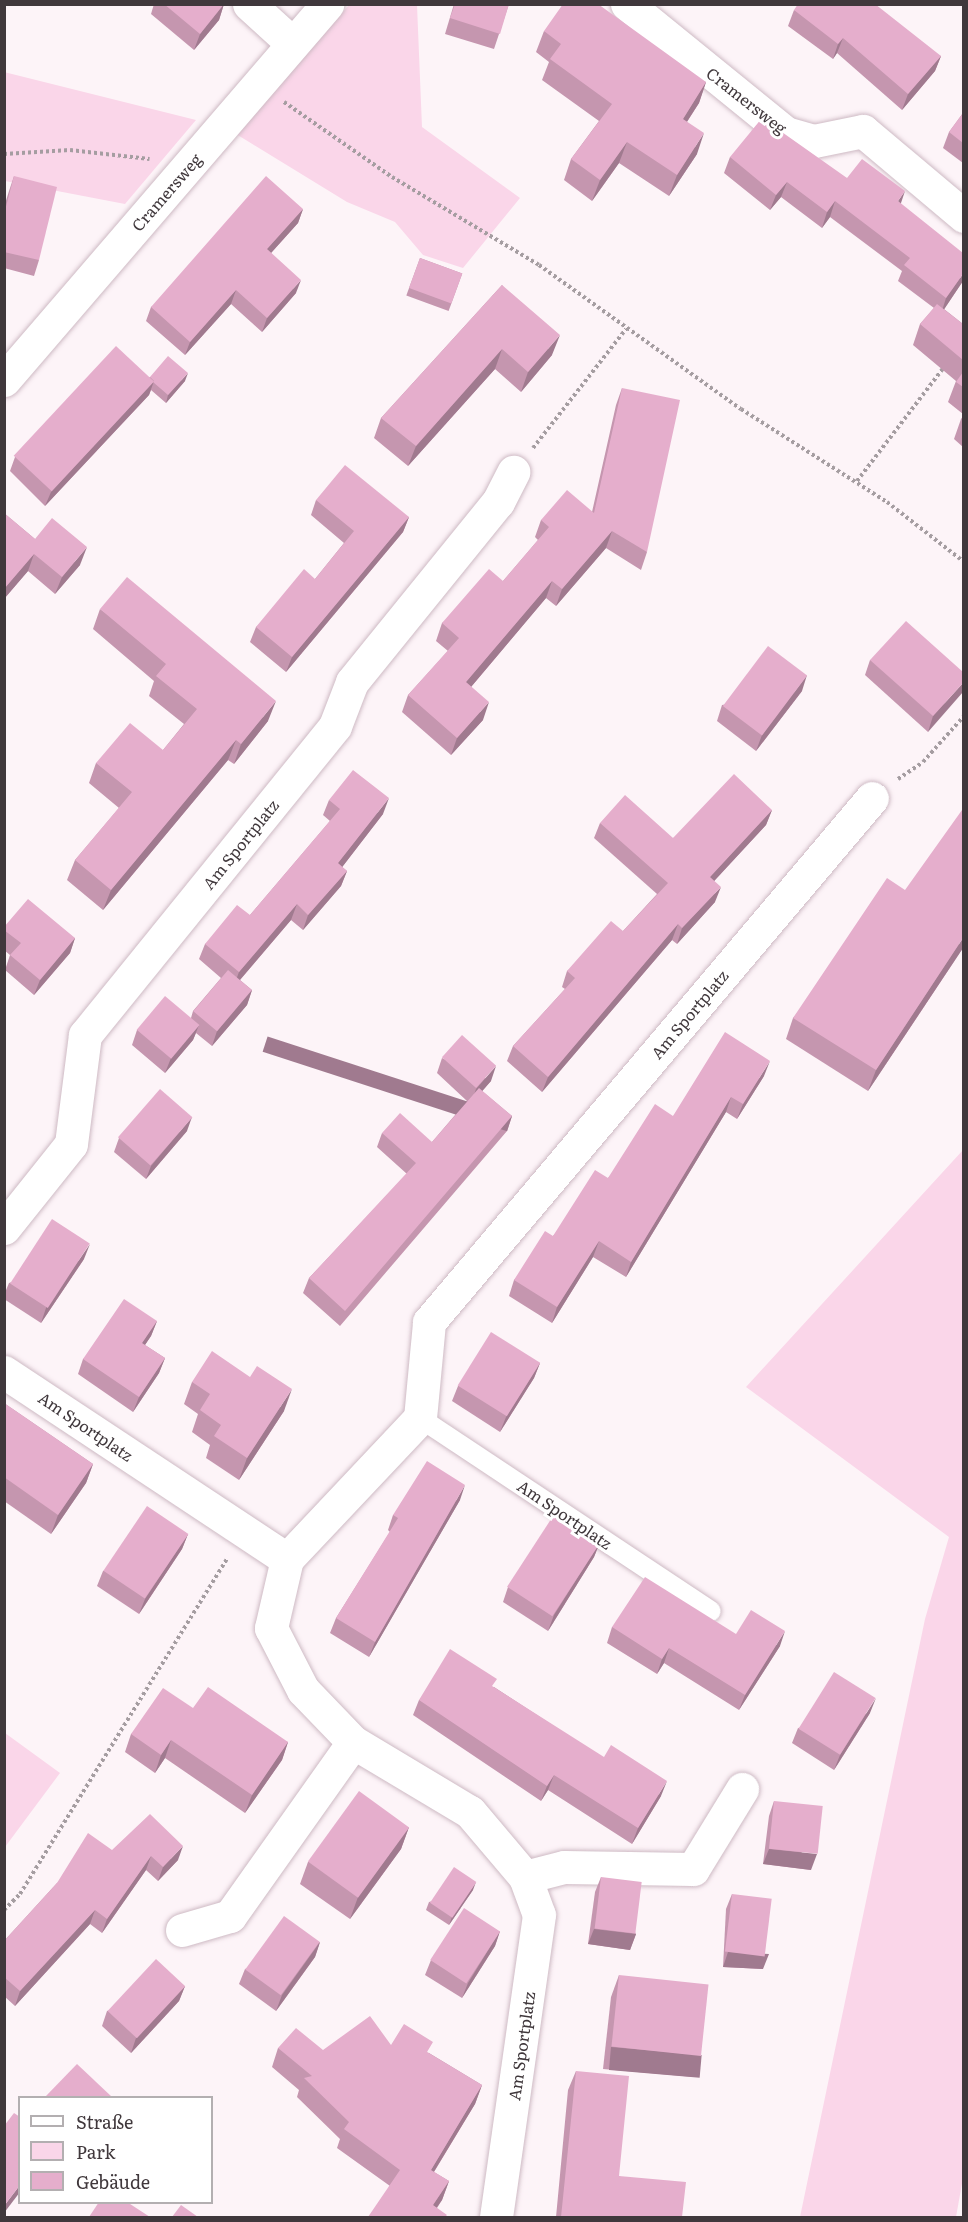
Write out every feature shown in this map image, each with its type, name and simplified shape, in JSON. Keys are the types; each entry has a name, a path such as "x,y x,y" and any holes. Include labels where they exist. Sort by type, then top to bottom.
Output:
{"street":[{"path":"249,4 293,44"},
{"name":"Cramersweg","path":"4,380 327,4"},
{"name":"Cramersweg","path":"627,4 786,133 814,141 863,131 963,216"},
{"name":"Am Sportplatz","path":"4,1228 71,1144 85,1035 335,726 352,682 498,502 513,472"},
{"name":"Am Sportplatz","path":"420,1418 429,1322 872,798"},
{"name":"Am Sportplatz","path":"4,1372 287,1559 272,1628 303,1690 353,1742 470,1812 525,1877 539,1915 496,2217"},
{"path":"287,1559 420,1418"},
{"path":"182,1930 230,1916 353,1742"},
{"path":"525,1877 564,1867 693,1869 742,1789"}],"lane":[{"name":"Am Sportplatz","path":"420,1418 711,1611"}],"path":[{"path":"260,83 330,136 539,265 626,329 857,481 963,562"},
{"path":"4,154 70,150 154,160 182,173"},
{"path":"513,472 626,329"},
{"path":"857,481 950,359"},
{"path":"872,798 924,762 963,716"},
{"path":"4,1910 20,1894 244,1531"}],"green space":[{"path":"349,5 417,5 422,127 520,198 463,268 423,255 395,222 347,202 236,134"},
{"path":"4,72 196,120 125,204 5,181"},
{"path":"963,1150 963,2178 956,2217 800,2217 925,1619 949,1537 746,1387"},
{"path":"5,1733 60,1773 5,1847"}],"building":[{"path":"164,4 224,4 200,34"},
{"path":"455,4 509,4 500,34 450,18"},
{"path":"563,4 598,4 706,82 683,119 704,133 677,175 627,142 600,180 571,159 612,104 550,59 561,44 544,31"},
{"path":"798,4 875,4 941,56 908,94 843,38 838,44 794,10"},
{"path":"963,113 963,143 949,132"},
{"path":"762,118 847,178 862,159 905,191 898,201 963,253 963,274 946,298 904,265 910,258 835,201 827,212 787,182 776,195 730,157"},
{"path":"14,176 57,187 39,260 4,252 4,214"},
{"path":"266,176 303,209 267,249 301,280 267,318 236,290 190,342 151,307"},
{"path":"420,258 462,273 451,303 409,288"},
{"path":"502,285 560,335 528,372 502,349 416,446 381,418"},
{"path":"937,304 963,324 963,360 920,324"},
{"path":"116,346 154,381 52,491 14,456"},
{"path":"168,356 188,373 168,395 150,377"},
{"path":"963,372 963,387 956,382"},
{"path":"622,388 680,400 647,552 612,531 562,589 552,581 466,682 489,702 457,738 408,695 459,638 442,623 489,569 503,581 549,527 541,520 567,490 594,513"},
{"path":"345,465 409,517 292,657 256,627 304,569 315,579 354,531 316,500"},
{"path":"4,513 35,539 52,518 87,547 62,577 34,554 4,589"},
{"path":"127,577 276,701 241,744 236,740 111,890 75,860 132,792 96,763 130,723 163,750 197,709 156,676 166,664 100,609"},
{"path":"906,621 963,672 963,683 933,716 870,660"},
{"path":"768,646 807,675 762,735 723,706"},
{"path":"353,770 389,798 338,863 347,871 308,915 297,904 239,972 205,944 237,905 250,915 340,809 329,800"},
{"path":"734,774 772,810 710,877 721,887 682,928 678,924 548,1077 513,1046 575,978 567,971 611,921 623,931 668,883 600,823 625,795 673,838"},
{"path":"962,810 963,938 876,1070 793,1018 887,878 905,890"},
{"path":"28,899 75,938 40,980 10,955 21,943 4,930 4,927"},
{"path":"228,970 252,990 217,1031 193,1011"},
{"path":"165,996 199,1025 171,1059 137,1030"},
{"path":"725,1032 770,1061 743,1104 731,1097 631,1262 599,1241 557,1307 514,1280 545,1231 553,1236 595,1170 608,1178 655,1104 673,1116"},
{"path":"462,1035 496,1066 476,1088 442,1057"},
{"path":"479,1088 512,1116 345,1311 309,1278 416,1163 382,1133 400,1113 432,1142"},
{"path":"160,1089 192,1117 150,1166 118,1137"},
{"path":"52,1219 90,1244 48,1308 10,1284"},
{"path":"124,1299 157,1321 142,1343 165,1358 139,1397 83,1359"},
{"path":"491,1332 540,1363 507,1416 458,1385"},
{"path":"212,1351 250,1377 257,1366 292,1389 247,1458 214,1436 221,1425 200,1410 210,1394 192,1382"},
{"path":"4,1403 93,1464 58,1515 4,1477"},
{"path":"427,1461 465,1485 375,1642 336,1618 398,1518 393,1515"},
{"path":"147,1506 188,1534 145,1599 103,1571"},
{"path":"555,1513 600,1542 552,1616 507,1587"},
{"path":"645,1577 736,1634 751,1610 785,1631 745,1695 669,1648 662,1659 612,1627"},
{"path":"450,1649 497,1679 492,1686 604,1757 611,1745 667,1781 638,1828 554,1775 547,1786 419,1700"},
{"path":"834,1672 876,1698 840,1755 798,1729"},
{"path":"208,1687 288,1742 252,1795 171,1740 161,1755 131,1734 163,1688 193,1708"},
{"path":"359,1791 409,1827 358,1898 308,1861"},
{"path":"774,1801 823,1806 818,1854 769,1849"},
{"path":"150,1814 183,1846 163,1867 151,1856 107,1919 95,1910 20,1991 4,1977 4,1941 57,1883 88,1833 112,1850"},
{"path":"454,1867 476,1882 452,1918 430,1903"},
{"path":"601,1877 642,1882 635,1934 595,1929"},
{"path":"732,1894 772,1899 765,1956 725,1952"},
{"path":"464,1908 500,1931 466,1983 430,1960"},
{"path":"284,1916 320,1942 281,1995 245,1969"},
{"path":"156,1959 185,1986 137,2038 108,2011"},
{"path":"619,1975 709,1984 701,2056 611,2047"},
{"path":"370,2016 391,2045 404,2024 433,2042 427,2052 482,2085 431,2170 449,2181 433,2205 447,2215 445,2217 368,2217 400,2170 344,2129 349,2122 304,2078 312,2076 278,2048 296,2028 323,2050"},
{"path":"77,2064 111,2096 46,2096"},
{"path":"576,2071 629,2076 619,2176 686,2182 682,2217 561,2217"},
{"path":"14,2113 18,2116 18,2188 4,2206 4,2126"},
{"path":"98,2204 130,2204 150,2217 89,2217"},
{"path":"181,2205 198,2217 172,2217"}]}
